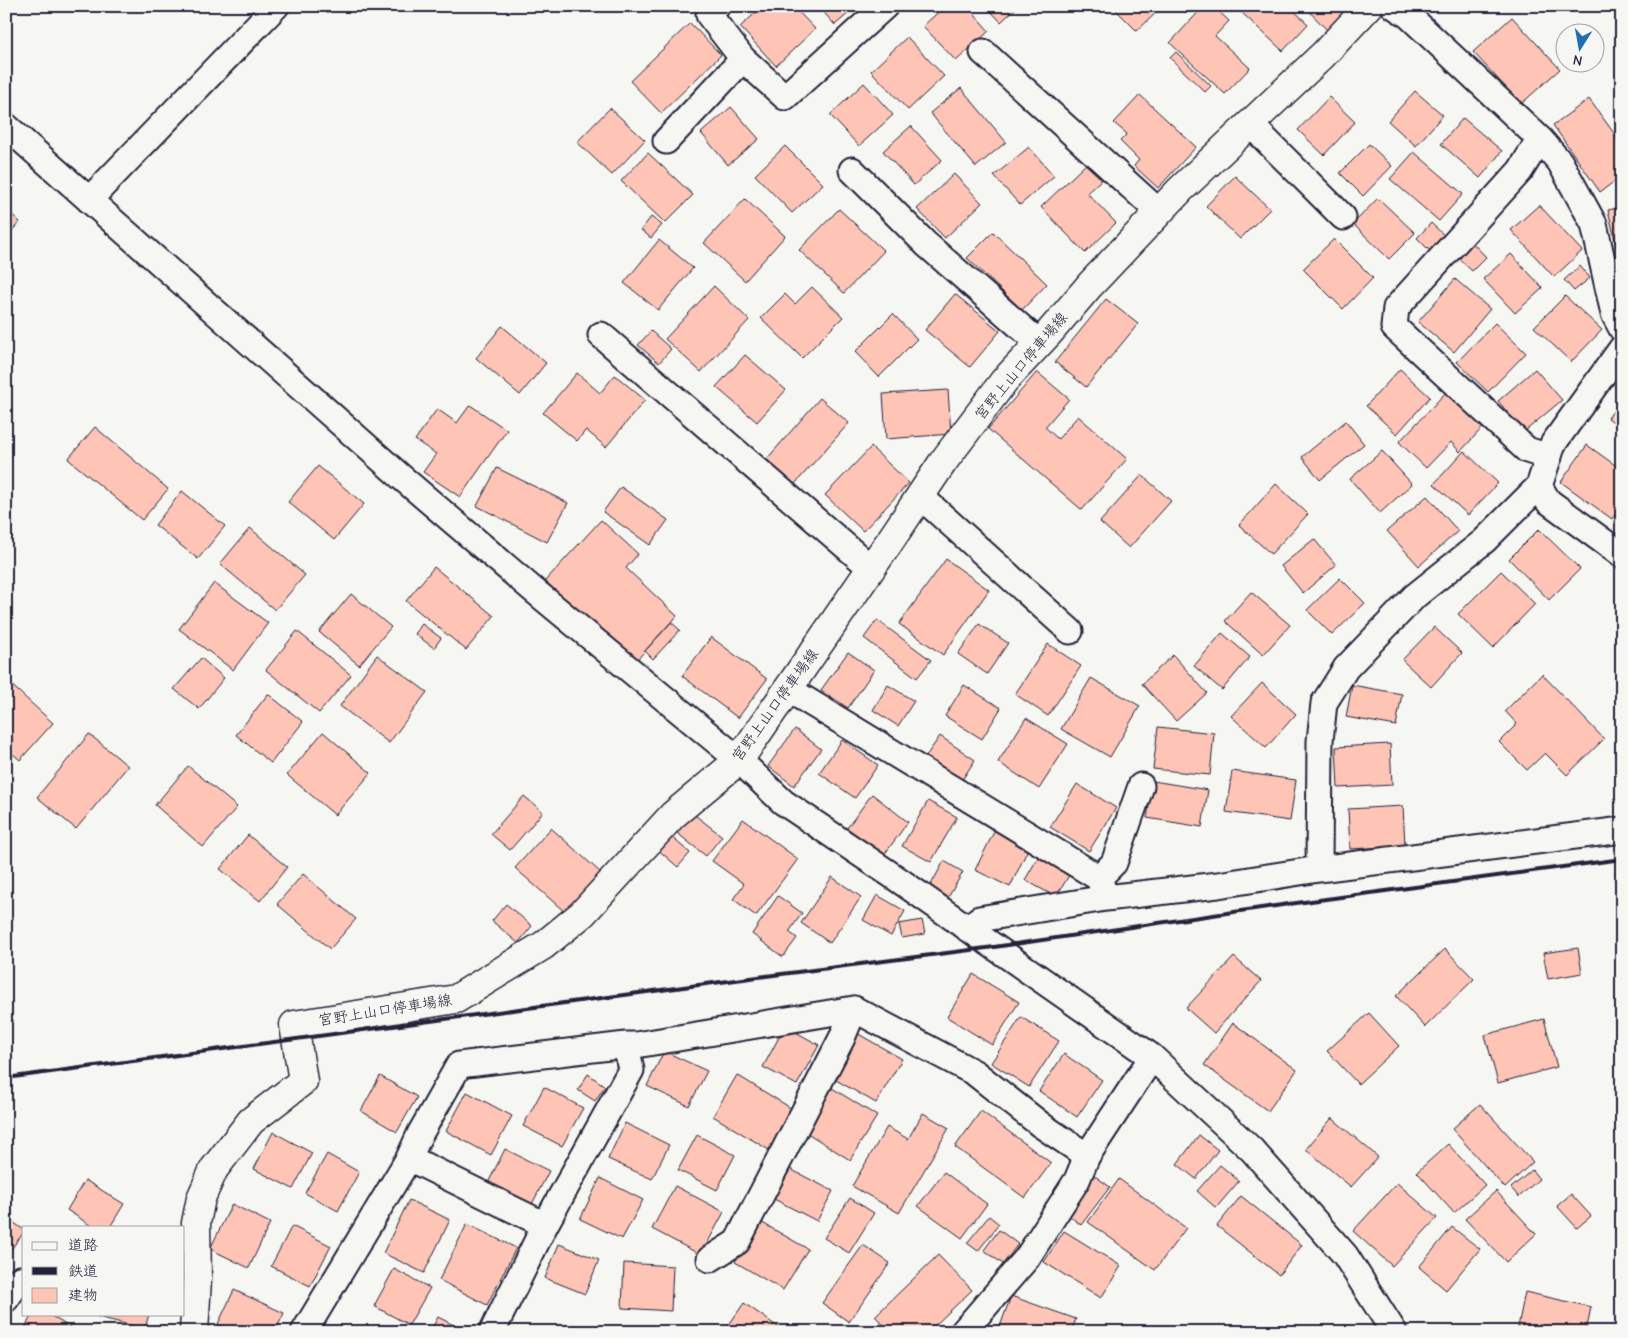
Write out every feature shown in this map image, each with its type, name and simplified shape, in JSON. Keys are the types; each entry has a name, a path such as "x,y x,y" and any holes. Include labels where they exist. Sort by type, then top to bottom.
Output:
{"main road":[{"name":"宮野上山口停車場線","path":"194,1332 198,1279 196,1223 201,1198 214,1170 251,1121 303,1081 294,1025 456,999 544,945 582,914 673,815 739,760 943,462 1004,381 1090,285 1159,212 1323,55 1369,6"}],"street":[{"path":"89,200 276,6"},
{"path":"716,6 708,15 743,59 785,97 885,6"},
{"path":"1394,6 1408,15 1540,139 1560,162 1594,224 1614,314 1622,328"},
{"path":"983,52 1159,212"},
{"path":"666,141 743,59"},
{"path":"1250,124 1343,217"},
{"path":"6,126 400,476 531,588 739,760 783,802 896,878 1152,1057 1252,1150 1339,1248 1394,1332"},
{"path":"1540,139 1520,171 1396,308 1394,327 1527,450 1549,457"},
{"path":"852,170 926,244 1039,343"},
{"path":"601,335 871,568"},
{"path":"1319,868 1320,741 1324,703 1346,668 1415,596 1484,541 1539,486 1552,444 1622,348"},
{"path":"1539,486 1548,501 1622,555"},
{"path":"920,496 1070,631"},
{"path":"788,689 1103,888"},
{"path":"1103,888 1114,863 1141,786"},
{"path":"968,929 979,919 1103,888 1218,885 1319,868 1622,830"},
{"path":"304,1332 409,1158 420,1134 459,1065 626,1045 854,1010 975,1073 1041,1126 1087,1156"},
{"path":"710,1259 737,1242 842,1038 854,1010"},
{"path":"492,1332 545,1226 631,1070 626,1045"},
{"path":"963,1332 1027,1258 1077,1180 1087,1156 1152,1057"},
{"path":"409,1158 545,1226"},
{"path":"6,1299 20,1279"}],"building":[{"path":"763,6 793,6 815,29 776,66 740,27"},
{"path":"818,6 857,6 835,25"},
{"path":"945,6 967,6 989,31 956,61 923,26"},
{"path":"986,6 1018,6 1001,22"},
{"path":"1112,6 1163,6 1137,31"},
{"path":"1204,6 1213,6 1229,21 1215,36 1250,68 1225,94 1170,43"},
{"path":"1245,6 1289,6 1308,24 1283,51 1240,11"},
{"path":"1304,6 1356,6 1329,32"},
{"path":"1512,17 1556,65 1557,72 1521,104 1473,52"},
{"path":"690,23 721,55 661,113 630,81"},
{"path":"907,37 944,76 908,110 871,71"},
{"path":"1176,52 1211,86 1205,92 1170,58"},
{"path":"864,83 893,115 859,146 830,115"},
{"path":"961,88 1006,142 976,167 930,113"},
{"path":"1415,91 1443,115 1416,146 1388,121"},
{"path":"1140,95 1196,147 1158,188 1134,166 1139,160 1120,141 1127,134 1114,123"},
{"path":"1329,97 1355,122 1324,155 1298,130"},
{"path":"1589,99 1622,144 1622,176 1600,192 1553,125"},
{"path":"731,107 759,139 728,165 701,133"},
{"path":"610,108 645,140 612,175 577,142"},
{"path":"1463,118 1502,151 1480,178 1441,144"},
{"path":"911,126 942,160 914,185 883,151"},
{"path":"1369,144 1392,166 1363,196 1340,173"},
{"path":"785,146 823,184 792,213 755,175"},
{"path":"1029,147 1054,176 1020,205 994,176"},
{"path":"1414,152 1463,194 1439,221 1390,179"},
{"path":"648,153 693,195 665,223 621,181"},
{"path":"1087,163 1102,179 1087,193 1116,223 1085,253 1041,207"},
{"path":"954,174 982,203 945,238 917,209"},
{"path":"1235,176 1270,209 1240,239 1206,206"},
{"path":"1378,198 1415,233 1389,259 1353,224"},
{"path":"745,199 785,236 745,281 704,243"},
{"path":"1539,205 1582,251 1554,277 1511,230"},
{"path":"1622,207 1622,269 1608,210"},
{"path":"6,209 20,222 6,237"},
{"path":"839,209 884,251 844,293 799,250"},
{"path":"651,217 662,225 651,238 641,230"},
{"path":"1431,223 1446,237 1431,252 1417,238"},
{"path":"993,232 1047,284 1022,310 967,258"},
{"path":"1467,237 1486,257 1472,271 1452,252"},
{"path":"1334,239 1373,278 1343,309 1303,269"},
{"path":"659,240 693,268 658,310 624,283"},
{"path":"1511,254 1543,288 1515,313 1483,279"},
{"path":"1580,266 1590,278 1574,291 1564,280"},
{"path":"1455,279 1490,309 1454,352 1418,322"},
{"path":"714,286 749,320 701,372 665,339"},
{"path":"812,287 843,317 802,358 761,318 785,294 795,304"},
{"path":"955,294 1000,331 970,367 925,330"},
{"path":"1565,296 1602,330 1571,362 1534,327"},
{"path":"1106,299 1138,324 1086,387 1055,362"},
{"path":"893,314 917,339 879,377 855,352"},
{"path":"1495,323 1526,353 1488,392 1457,362"},
{"path":"502,326 546,363 520,395 476,358"},
{"path":"651,331 671,349 659,363 638,345"},
{"path":"745,355 786,390 757,422 716,387"},
{"path":"1400,369 1430,397 1397,434 1366,406"},
{"path":"1535,369 1562,400 1524,432 1498,401"},
{"path":"1037,372 1069,399 1045,427 1058,439 1078,416 1127,459 1082,510 988,429"},
{"path":"577,373 600,393 615,375 645,400 606,447 586,430 577,441 543,413"},
{"path":"948,390 951,434 886,439 883,394"},
{"path":"1448,390 1485,425 1460,452 1451,442 1426,468 1399,442"},
{"path":"820,398 849,423 794,485 766,460"},
{"path":"1622,399 1622,428 1608,418"},
{"path":"470,405 507,430 460,497 423,472 436,454 415,440 437,409 457,423"},
{"path":"1346,421 1364,444 1320,480 1302,457"},
{"path":"95,427 168,489 142,520 68,459"},
{"path":"1587,445 1622,470 1622,505 1612,519 1561,482"},
{"path":"871,447 909,483 863,531 825,495"},
{"path":"1382,451 1412,484 1380,513 1350,479"},
{"path":"1464,451 1498,483 1468,515 1434,484"},
{"path":"318,466 364,504 334,540 288,502"},
{"path":"497,468 568,503 547,542 477,506"},
{"path":"1142,475 1171,501 1129,548 1100,522"},
{"path":"1276,484 1308,514 1271,554 1239,525"},
{"path":"621,487 668,520 650,545 603,512"},
{"path":"182,491 225,526 198,559 155,525"},
{"path":"1427,496 1458,531 1419,566 1387,531"},
{"path":"601,520 638,554 626,568 677,616 634,663 545,581"},
{"path":"250,528 305,575 275,610 220,564"},
{"path":"1539,529 1580,569 1549,600 1509,559"},
{"path":"1314,539 1336,565 1303,593 1281,566"},
{"path":"946,559 989,590 943,655 899,624"},
{"path":"434,567 494,616 466,650 406,601"},
{"path":"1501,571 1535,604 1493,648 1458,614"},
{"path":"1340,578 1365,603 1332,635 1307,610"},
{"path":"214,583 268,623 233,670 179,629"},
{"path":"1251,592 1290,625 1263,655 1225,621"},
{"path":"351,594 391,627 359,665 319,632"},
{"path":"877,620 931,660 917,678 864,638"},
{"path":"671,622 680,630 653,659 645,651"},
{"path":"422,624 441,638 434,648 415,634"},
{"path":"979,624 1008,643 987,674 958,654"},
{"path":"1434,627 1462,653 1431,687 1402,660"},
{"path":"297,631 351,675 319,713 266,670"},
{"path":"1222,633 1250,657 1222,690 1194,666"},
{"path":"711,637 767,679 738,718 682,676"},
{"path":"1048,644 1081,666 1048,716 1015,694"},
{"path":"848,652 874,670 848,708 821,690"},
{"path":"377,655 427,692 389,743 340,706"},
{"path":"1173,655 1207,693 1176,721 1142,684"},
{"path":"201,658 224,678 199,709 174,689"},
{"path":"1542,674 1604,739 1567,775 1545,753 1527,770 1499,742 1517,724 1505,711"},
{"path":"1091,678 1140,706 1110,757 1061,729"},
{"path":"6,680 53,723 20,760 6,748"},
{"path":"1262,683 1296,714 1266,748 1231,716"},
{"path":"888,685 914,701 898,726 873,710"},
{"path":"964,685 1001,708 982,739 945,716"},
{"path":"1352,685 1402,694 1396,726 1346,717"},
{"path":"268,694 303,722 271,763 236,735"},
{"path":"1026,718 1068,744 1039,789 998,762"},
{"path":"1158,727 1214,733 1210,775 1153,769"},
{"path":"795,729 821,749 794,786 768,766"},
{"path":"323,732 371,773 335,815 287,775"},
{"path":"89,734 128,766 76,829 37,797"},
{"path":"940,736 975,760 960,783 924,759"},
{"path":"842,740 878,765 855,798 819,773"},
{"path":"1390,744 1392,785 1338,788 1336,747"},
{"path":"188,766 237,807 203,847 155,805"},
{"path":"1232,771 1296,780 1290,821 1226,812"},
{"path":"1153,781 1208,790 1202,827 1147,818"},
{"path":"1077,784 1116,808 1089,851 1050,827"},
{"path":"872,794 908,822 884,855 847,828"},
{"path":"524,796 543,812 510,850 491,834"},
{"path":"928,801 957,817 931,862 902,846"},
{"path":"1403,806 1405,846 1350,849 1348,809"},
{"path":"687,809 722,836 706,856 672,829"},
{"path":"743,819 798,859 756,916 733,899 744,884 712,861"},
{"path":"551,828 601,873 566,913 515,868"},
{"path":"995,830 1029,847 1010,887 975,870"},
{"path":"248,835 287,867 260,901 220,869"},
{"path":"669,835 690,853 678,867 657,849"},
{"path":"1040,854 1071,872 1056,897 1025,880"},
{"path":"944,861 963,872 946,901 928,890"},
{"path":"303,874 356,919 330,949 277,904"},
{"path":"832,877 861,897 830,943 801,923"},
{"path":"877,895 905,911 891,936 863,920"},
{"path":"778,896 802,913 789,932 797,938 783,957 752,934"},
{"path":"506,904 532,926 518,943 492,921"},
{"path":"922,920 925,934 902,938 899,924"},
{"path":"1578,948 1582,973 1548,979 1543,953"},
{"path":"1445,949 1474,979 1425,1027 1396,996"},
{"path":"1234,957 1261,981 1214,1033 1186,1008"},
{"path":"973,974 1019,1002 992,1045 947,1017"},
{"path":"1369,1013 1399,1046 1358,1084 1327,1051"},
{"path":"1021,1017 1059,1041 1029,1087 991,1063"},
{"path":"1544,1019 1557,1067 1498,1083 1485,1035"},
{"path":"1233,1023 1297,1070 1268,1111 1204,1065"},
{"path":"785,1026 819,1045 797,1085 763,1067"},
{"path":"855,1032 902,1059 876,1103 829,1076"},
{"path":"664,1051 707,1071 689,1106 647,1086"},
{"path":"1064,1054 1102,1080 1077,1117 1039,1091"},
{"path":"588,1074 605,1086 595,1101 578,1090"},
{"path":"737,1075 794,1110 769,1150 713,1116"},
{"path":"380,1076 417,1097 397,1132 361,1111"},
{"path":"544,1087 583,1108 562,1146 523,1126"},
{"path":"832,1088 877,1116 850,1160 804,1131"},
{"path":"467,1092 512,1116 491,1155 446,1131"},
{"path":"1480,1104 1533,1162 1505,1188 1452,1129"},
{"path":"981,1111 1051,1163 1025,1198 955,1147"},
{"path":"923,1113 949,1128 899,1213 852,1186 887,1127 908,1139"},
{"path":"1332,1118 1378,1157 1351,1187 1306,1149"},
{"path":"625,1123 669,1145 652,1179 608,1159"},
{"path":"273,1132 312,1153 293,1189 254,1169"},
{"path":"697,1135 735,1155 717,1190 678,1170"},
{"path":"1199,1135 1218,1150 1196,1179 1177,1164"},
{"path":"1448,1144 1485,1185 1454,1213 1417,1172"},
{"path":"505,1149 549,1171 531,1206 488,1183"},
{"path":"327,1154 359,1172 338,1211 305,1193"},
{"path":"1220,1165 1239,1181 1216,1208 1197,1191"},
{"path":"790,1169 833,1191 817,1221 774,1199"},
{"path":"1532,1170 1539,1179 1519,1197 1511,1188"},
{"path":"944,1172 987,1204 962,1238 918,1206"},
{"path":"1091,1173 1110,1187 1081,1225 1062,1210"},
{"path":"600,1178 643,1200 622,1239 580,1219"},
{"path":"1119,1179 1186,1228 1155,1270 1088,1222"},
{"path":"85,1180 124,1204 111,1226 91,1226 67,1210"},
{"path":"1397,1183 1437,1218 1392,1266 1353,1231"},
{"path":"675,1186 724,1212 701,1255 652,1229"},
{"path":"1496,1191 1536,1234 1506,1262 1465,1219"},
{"path":"1571,1194 1591,1216 1577,1228 1557,1206"},
{"path":"1241,1196 1302,1245 1279,1275 1217,1226"},
{"path":"850,1198 874,1213 849,1253 824,1238"},
{"path":"409,1200 450,1220 424,1273 383,1253"},
{"path":"232,1204 270,1223 249,1268 210,1249"},
{"path":"989,1216 999,1224 978,1251 967,1243"},
{"path":"6,1217 22,1229 22,1235 6,1256"},
{"path":"759,1221 808,1249 783,1290 735,1262"},
{"path":"467,1224 516,1248 487,1305 439,1280"},
{"path":"292,1226 331,1246 310,1286 271,1266"},
{"path":"1452,1227 1480,1249 1446,1290 1419,1267"},
{"path":"999,1230 1018,1244 1003,1264 984,1250"},
{"path":"1064,1231 1121,1266 1101,1298 1044,1262"},
{"path":"559,1244 599,1260 585,1294 545,1278"},
{"path":"863,1245 890,1263 849,1322 822,1303"},
{"path":"938,1255 972,1290 928,1332 890,1332 875,1316"},
{"path":"624,1263 673,1266 671,1311 622,1308"},
{"path":"394,1269 430,1288 409,1325 374,1306"},
{"path":"234,1290 284,1313 275,1332 233,1332 218,1324"},
{"path":"1525,1292 1591,1307 1586,1332 1517,1332"},
{"path":"1011,1296 1076,1319 1071,1332 998,1332"},
{"path":"744,1303 785,1332 724,1332"},
{"path":"31,1316 51,1316 71,1328 69,1332 23,1332"},
{"path":"98,1316 148,1316 145,1329"},
{"path":"438,1317 467,1332 430,1332"}],"railway":[{"path":"6,1078 994,947 1289,904 1622,859"}]}
